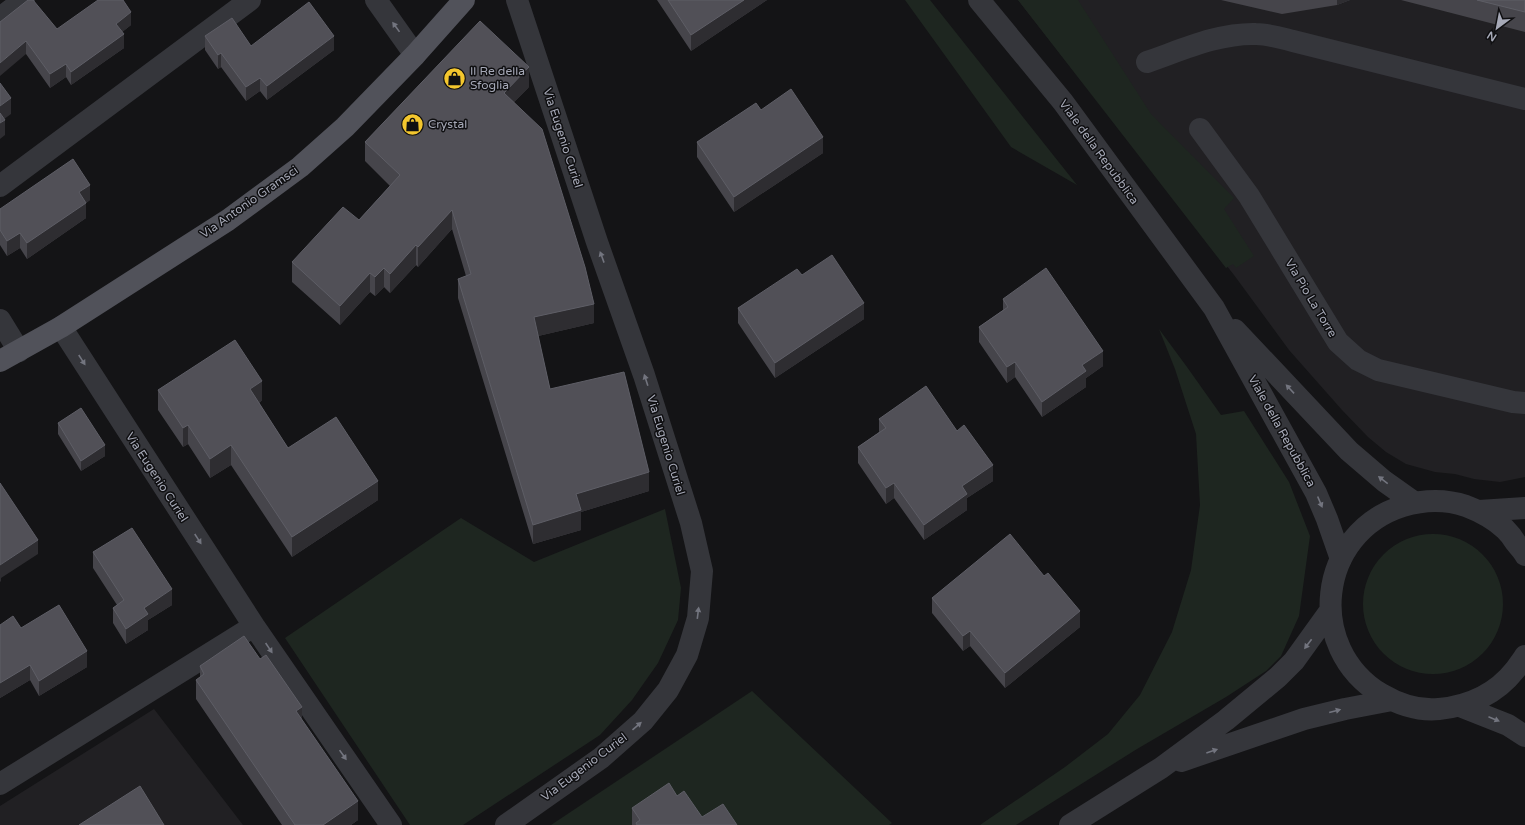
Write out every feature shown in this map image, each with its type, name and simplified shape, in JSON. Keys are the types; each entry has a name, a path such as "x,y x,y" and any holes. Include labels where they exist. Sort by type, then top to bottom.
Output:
{"main road":[{"name":"Via Antonio Gramsci","path":"0,362 61,327 228,220 300,167 345,127 415,55 464,0"}],"street":[{"path":"0,18 24,0"},
{"path":"0,186 250,0"},
{"path":"376,0 415,55"},
{"name":"Via Eugenio Curiel","path":"506,825 601,758 643,721 668,690 687,655 698,618 702,571 691,523 647,382 597,242 517,0"},
{"name":"Viale della Repubblica","path":"979,0 1063,102 1214,308 1349,452 1384,481 1414,503"},
{"path":"1146,62 1220,37 1236,34 1258,34 1292,41 1525,99"},
{"name":"Via Pio La Torre","path":"1200,128 1249,196 1338,342 1358,360 1378,370 1513,402 1525,403"},
{"name":"Viale della Repubblica","path":"1214,308 1316,493 1327,519 1340,559"},
{"path":"0,320 19,351"},
{"name":"Via Eugenio Curiel","path":"61,327 254,626 391,825"},
{"path":"1525,555 1505,528 1479,511 1458,504 1436,501 1414,503 1392,510 1371,522 1354,538 1340,559 1332,584 1330,611 1336,639 1348,665 1368,686 1392,700 1414,708 1437,710 1460,706 1485,696 1506,681 1525,656"},
{"path":"1479,511 1525,508"},
{"path":"1070,825 1161,768 1226,720 1278,677 1294,661 1330,611"},
{"path":"0,784 254,626"},
{"path":"1161,768 1304,719 1392,700"},
{"path":"1460,706 1508,725 1525,736"}],"shaded area":[{"path":"905,0 930,0 1077,185 1011,147"},
{"path":"1018,0 1525,0 1525,477 1500,482 1435,472 1406,464 1386,452 1368,437 1289,350 1234,275"},
{"path":"1018,0 1078,0 1151,114 1234,198 1224,209 1254,256 1236,268 1233,264 1226,268"},
{"path":"1159,329 1221,415 1244,411 1289,482 1310,536 1299,616 1281,656 1266,671 1226,697 1137,749 1016,825 980,825 1065,767 1108,734 1140,695 1172,632 1191,570 1200,505 1196,434 1175,369"},
{"path":"665,509 681,588 678,620 658,663 632,700 600,735 463,825 410,825 285,638 461,518 534,562"},
{"path":"1440,534 1466,542 1487,560 1498,577 1502,590 1502,618 1498,631 1491,643 1477,658 1460,669 1447,673 1426,674 1400,666 1379,648 1368,631 1364,618 1363,597 1371,571 1389,550 1406,539 1419,535"},
{"path":"752,691 892,823 889,825 551,825"},
{"path":"154,709 243,825 0,825 0,806"}],"building":[{"path":"28,0 33,0 57,29 98,0 123,0 131,12 116,24 124,34 71,72 66,64 50,74 26,41 0,63 0,22"},
{"path":"668,0 744,0 691,35"},
{"path":"1477,0 1525,0 1525,12"},
{"path":"309,2 334,36 267,86 260,78 246,87 221,53 218,55 205,36 232,18 251,46"},
{"path":"480,21 529,67 504,93 542,129 585,267 594,304 534,317 550,389 624,372 649,472 576,494 581,510 533,525 458,279 471,274 452,210 418,247 416,245 390,274 384,268 375,277 370,273 340,306 292,262 343,207 359,220 400,175 365,142"},
{"path":"0,83 11,98 0,106"},
{"path":"791,89 823,137 734,197 697,142 756,103 761,110"},
{"path":"0,113 5,120 0,123"},
{"path":"73,159 90,185 79,192 86,203 27,243 20,233 7,241 0,230 0,209"},
{"path":"832,255 864,303 775,363 738,308 797,269 802,275"},
{"path":"1046,268 1103,351 1082,365 1086,371 1042,402 1015,362 1007,367 979,327 1008,307 1003,299"},
{"path":"235,340 262,381 250,389 288,448 336,417 378,481 292,537 231,445 210,459 188,425 183,428 158,390"},
{"path":"926,386 957,431 964,425 993,465 962,486 967,494 924,525 894,483 886,488 858,447 886,428 879,419"},
{"path":"81,408 105,445 81,461 58,423"},
{"path":"0,483 38,540 0,565"},
{"path":"132,528 172,589 144,608 148,614 126,629 113,608 124,600 93,552"},
{"path":"1010,534 1044,576 1048,573 1080,611 1005,673 970,631 963,636 932,598"},
{"path":"59,605 87,651 39,681 30,665 0,683 0,625 13,616 21,628"},
{"path":"244,636 260,659 266,655 302,707 296,711 358,801 323,825 295,825 196,680 204,674 200,666"},
{"path":"669,783 677,796 684,791 702,817 723,804 737,825 637,825 636,823 640,820 632,808"},
{"path":"140,786 164,825 79,825"}],"place":[{"name":"Il Re della Sfoglia","path":"455,78"},
{"name":"Crystal","path":"413,124"}]}
